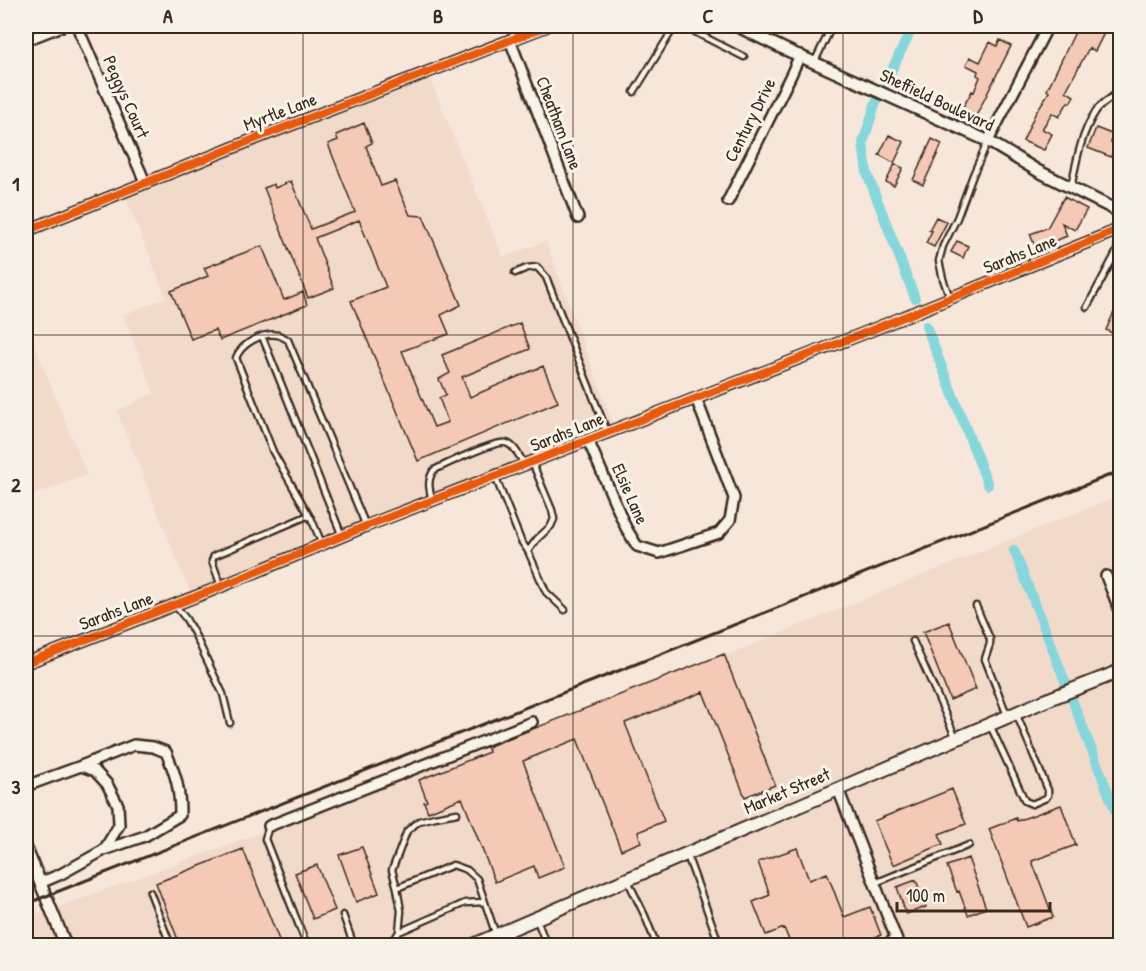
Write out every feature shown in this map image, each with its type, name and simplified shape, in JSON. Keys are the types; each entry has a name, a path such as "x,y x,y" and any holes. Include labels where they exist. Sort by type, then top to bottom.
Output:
{"main road":[{"name":"Market Street","path":"471,945 1049,699 1120,673"}],"street":[{"path":"26,40 62,26"},
{"name":"Peggys Court","path":"77,26 145,182"},
{"name":"Myrtle Lane","path":"26,231 145,182 547,26"},
{"name":"Sheffield Boulevard","path":"737,26 988,141 1038,171 1120,212"},
{"path":"988,141 1048,26"},
{"name":"Cheatham Lane","path":"510,40 578,218"},
{"name":"Century Drive","path":"728,201 800,54"},
{"name":"Sarahs Lane","path":"26,663 366,526 950,299 1120,230"},
{"name":"Elsie Lane","path":"588,440 637,546 659,553 719,533 730,520 734,498 696,398"},
{"path":"1106,576 1120,612"},
{"path":"269,826 532,722"},
{"path":"26,786 134,745 153,747 166,752 176,774 180,796 180,815 145,836 104,850 62,874 40,883"},
{"path":"81,766 95,771 107,784 118,805 119,825 104,850"},
{"path":"838,789 898,941"},
{"path":"26,848 66,945"}],"lane":[{"path":"634,92 675,26"},
{"path":"683,26 744,57"},
{"path":"815,62 832,26"},
{"path":"1071,188 1083,137 1096,110 1120,89"},
{"path":"950,299 939,261 943,246 957,218 988,141"},
{"path":"1087,307 1117,251 1120,230"},
{"path":"515,273 537,267 546,277 607,432"},
{"path":"322,544 310,517 273,452 236,358 238,351 246,344 262,336 278,335 288,340 366,526"},
{"path":"262,336 342,536"},
{"path":"432,501 428,483 434,470 494,444 506,443 512,446 529,463 552,510 554,519 551,526 528,551"},
{"path":"495,476 521,541 528,551 546,592 565,610"},
{"path":"221,586 212,561 214,556 307,516 310,517"},
{"path":"174,604 195,635 223,694 230,723"},
{"path":"976,606 990,639 985,659 1048,790 1046,798 1032,804 1025,801 990,725"},
{"path":"913,641 956,739"},
{"path":"390,945 399,932 401,911 392,870 407,831 419,821 457,813"},
{"path":"269,826 265,839 307,945"},
{"path":"875,883 969,845"},
{"path":"687,853 720,945"},
{"path":"397,888 453,865 467,870 477,879 496,935"},
{"path":"627,879 657,945"},
{"path":"150,892 171,945"},
{"path":"399,932 465,903 484,902"},
{"path":"343,915 354,945"},
{"path":"536,918 547,945"},
{"path":"876,945 898,941"}],"shaded area":[{"path":"429,76 503,257 546,241 614,426 190,593 117,411 154,393 123,315 166,297 125,196"},
{"path":"26,323 87,475 26,498"},
{"path":"1120,495 1120,945 26,945 26,882 39,914 572,718"}],"building":[{"path":"1078,26 1094,26 1105,31 1095,51 1089,48 1066,91 1074,96 1070,103 1068,102 1059,117 1052,113 1042,129 1052,134 1044,150 1023,141 1035,114 1049,92 1047,90"},
{"path":"1000,40 1011,46 976,116 962,109 972,91 974,92 980,77 977,75 978,71 966,65 970,57 980,62 990,42 997,46"},
{"path":"364,123 372,143 366,146 381,186 395,181 410,215 423,216 461,305 441,315 449,334 402,351 434,427 448,422 439,398 446,395 439,379 450,373 442,355 520,323 530,349 462,377 470,397 543,366 558,402 418,461 351,301 386,287 359,220 315,238 334,288 308,298 264,188 274,184 275,188 291,181 311,229 355,212 328,144 338,140 336,135"},
{"path":"1096,128 1114,135 1111,142 1116,144 1111,157 1088,148"},
{"path":"889,135 904,142 894,163 879,155"},
{"path":"932,139 942,144 923,185 913,180"},
{"path":"895,164 903,168 894,186 886,182"},
{"path":"1064,197 1087,209 1075,230 1062,223 1067,236 1045,245 1044,243 1035,246 1030,234 1047,228"},
{"path":"936,217 947,222 934,247 926,243 932,231 929,230"},
{"path":"957,241 968,246 963,258 951,252"},
{"path":"262,246 284,300 303,292 307,305 220,340 215,330 191,339 171,291 208,276 204,268"},
{"path":"1120,299 1120,337 1106,330"},
{"path":"949,622 976,689 950,700 923,632"},
{"path":"724,654 775,785 745,797 703,692 625,723 664,821 638,832 641,842 621,850 577,739 523,761 565,867 538,878 534,866 495,882 462,798 428,812 424,802 427,801 419,780 489,752 487,747"},
{"path":"952,789 966,824 939,834 943,844 893,865 874,821"},
{"path":"1061,805 1076,845 1032,861 1053,917 1026,927 989,829 1016,818 1017,821"},
{"path":"362,847 379,893 356,902 339,855"},
{"path":"797,848 809,880 827,873 844,917 870,907 881,935 852,945 791,945 784,928 766,935 753,902 770,895 758,862"},
{"path":"243,849 281,945 180,945 156,883"},
{"path":"968,858 986,908 968,915 947,866"},
{"path":"317,865 335,910 313,919 295,873"},
{"path":"916,880 926,907 906,914 897,887"}],"waterway":[{"path":"913,26 875,105 863,143 867,173 915,298"},
{"path":"926,326 988,485"},
{"path":"1014,550 1120,823"}],"railway":[{"path":"26,904 1120,471"}],"cycle path":[{"path":"26,231 252,140 547,26"},
{"path":"26,663 215,589 366,526 862,334 1120,229"}]}
